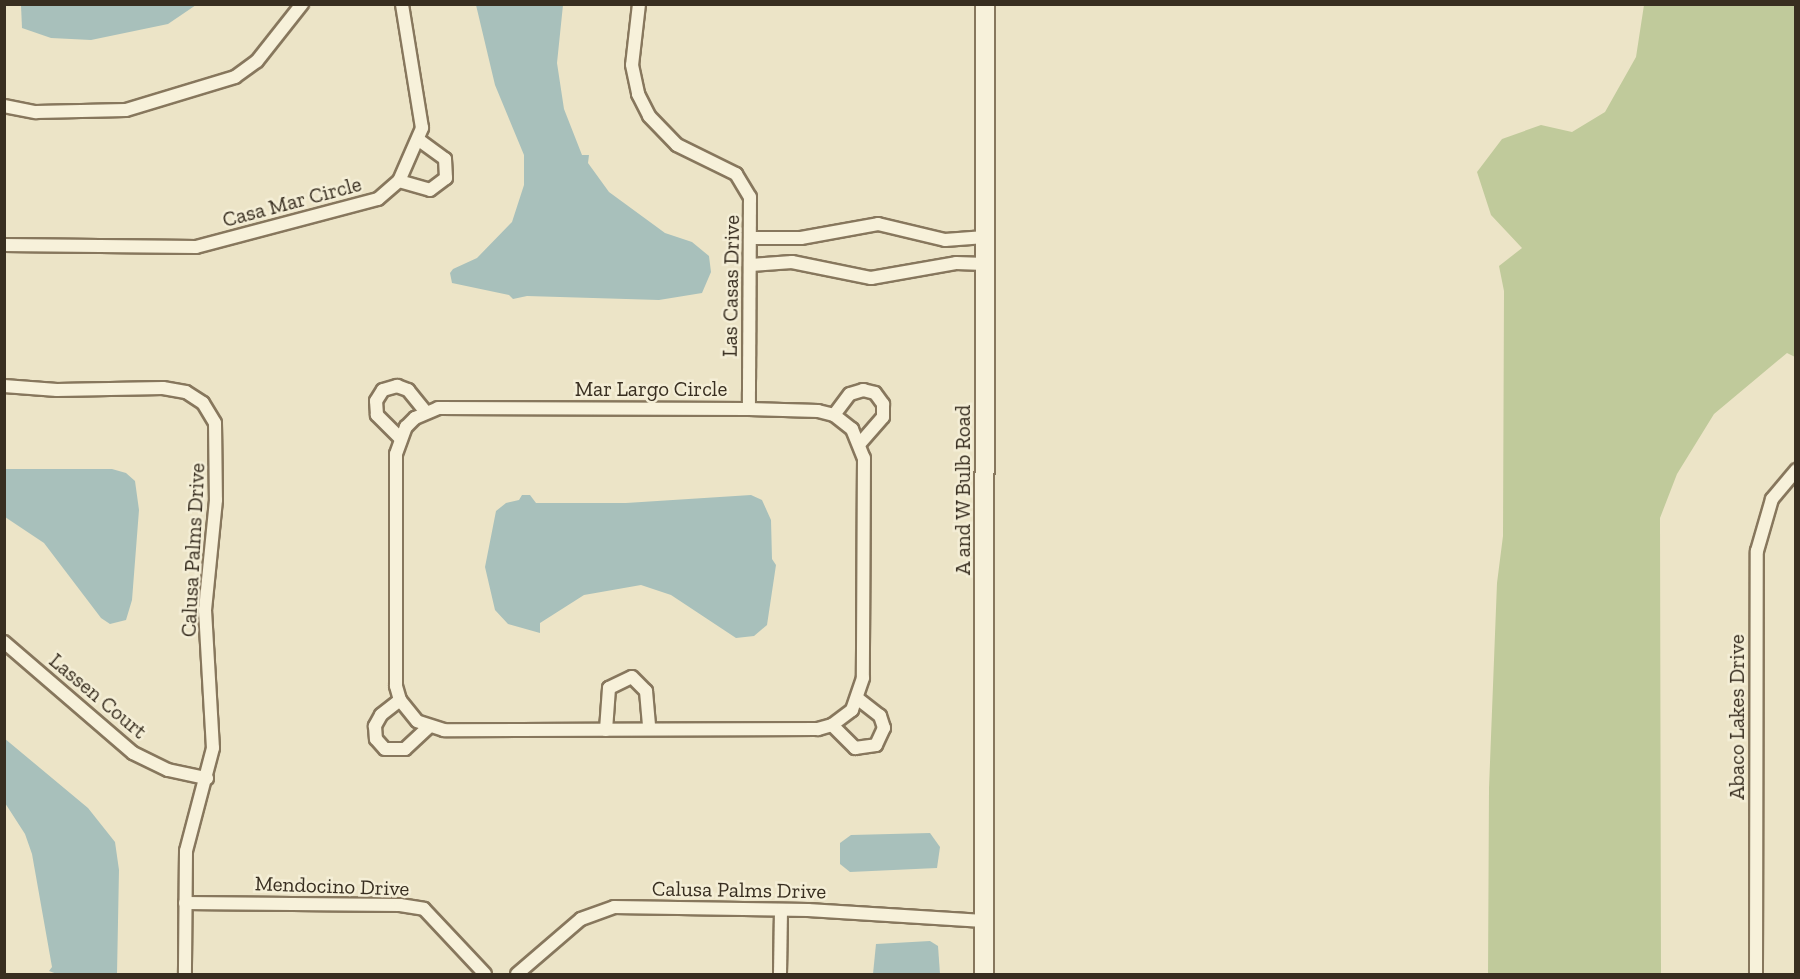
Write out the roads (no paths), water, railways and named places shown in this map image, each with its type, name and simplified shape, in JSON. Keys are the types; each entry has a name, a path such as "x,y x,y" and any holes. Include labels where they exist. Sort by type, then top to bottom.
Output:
{"street":[{"path":"4,106 36,112 126,111 235,77 257,61 302,4"},
{"name":"Casa Mar Circle","path":"4,245 196,247 364,205 389,192 399,181 419,140 422,114 402,4"},
{"name":"Las Casas Drive","path":"639,4 632,65 643,105 657,127 677,145 736,174 750,197 752,238 749,409"},
{"name":"A and W Bulb Road","path":"984,975 985,4"},
{"path":"399,181 430,190 446,178 445,159 419,140"},
{"path":"752,238 801,238 878,224 945,240 985,237"},
{"path":"751,265 792,262 871,278 956,263 985,264"},
{"name":"Calusa Palms Drive","path":"4,386 37,389 163,388 186,392 203,403 216,423 217,489 205,610 213,748 207,778 186,851 185,975"},
{"path":"400,438 377,415 376,401 383,390 397,386 408,390 426,411 411,422 400,438 396,454 396,686 400,700 412,716 429,727 444,730 818,729 832,725 852,710 858,699 864,648 864,458 860,443 852,429 834,415 850,394 863,390 875,393 883,404 883,417 860,443"},
{"name":"Mar Largo Circle","path":"426,411 449,408 749,409 818,411 834,415"},
{"name":"Abaco Lakes Drive","path":"1756,975 1757,551 1772,499 1796,470"},
{"name":"Lassen Court","path":"4,642 133,753 168,770 207,778"},
{"path":"606,730 609,688 632,677 646,691 649,729"},
{"path":"832,725 855,748 876,745 884,728 880,716 858,699"},
{"path":"400,700 381,715 375,726 376,739 385,749 405,750 429,727"},
{"name":"Mendocino Drive","path":"185,903 400,905 424,909 485,975"},
{"name":"Calusa Palms Drive","path":"517,975 581,919 599,910 614,907 782,910 984,921"},
{"path":"780,975 782,910"}],"water":[{"path":"21,4 196,5 168,24 91,40 51,38 22,28"},
{"path":"476,5 563,5 557,63 564,109 582,155 589,155 588,163 609,192 665,233 692,242 709,256 711,272 702,293 659,300 527,296 513,299 509,295 452,283 450,273 453,269 477,258 512,222 524,185 524,155 495,85"},
{"path":"5,469 112,469 126,473 135,481 139,510 132,600 126,620 110,624 101,618 44,543 5,517"},
{"path":"522,495 530,495 536,503 626,503 751,495 762,500 771,520 772,559 776,565 767,625 754,636 736,638 671,595 641,585 584,595 540,623 540,633 508,624 495,610 485,567 496,511 506,503 519,500"},
{"path":"4,738 88,808 115,842 119,870 117,974 57,974 49,971 52,967 32,854 25,834 5,803"},
{"path":"930,833 940,847 937,868 850,872 840,864 840,843 851,835"},
{"path":"930,941 938,946 940,974 873,974 876,944"}]}
